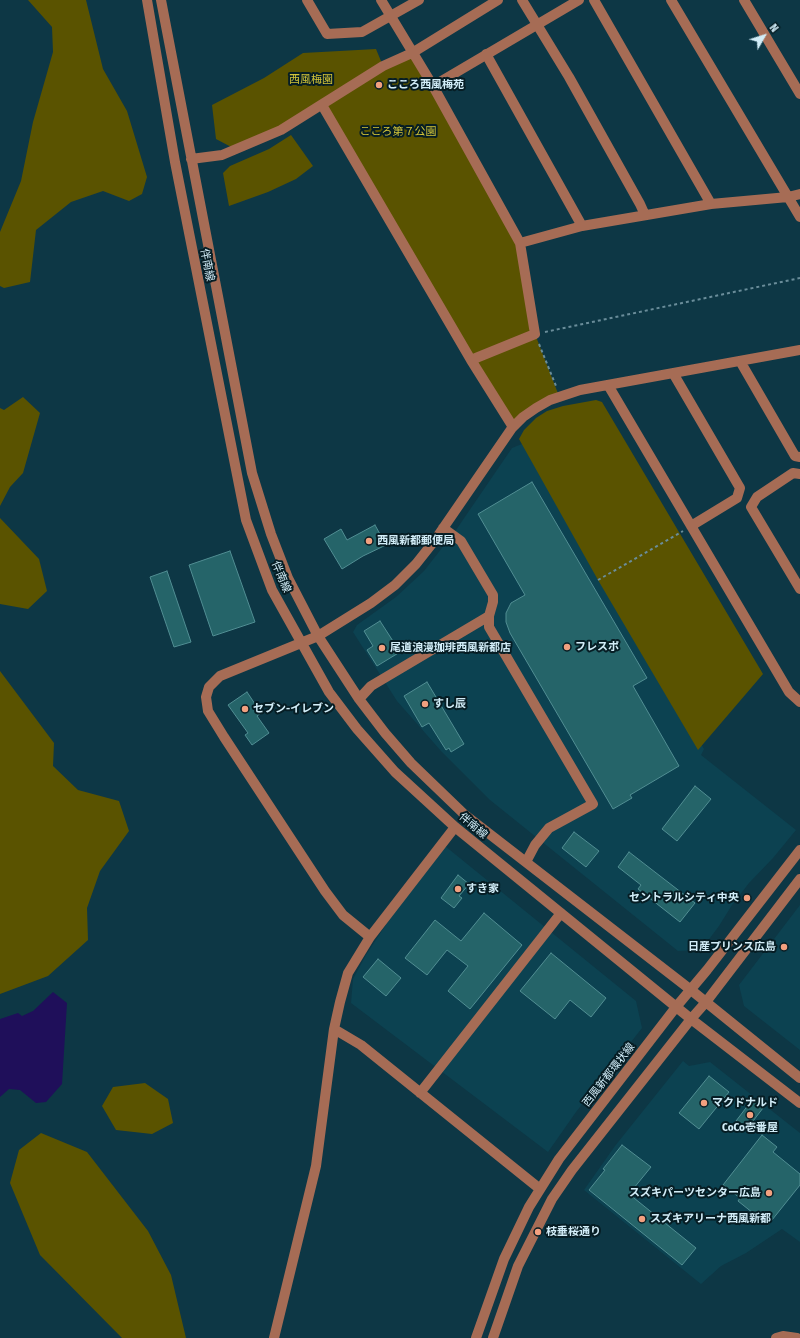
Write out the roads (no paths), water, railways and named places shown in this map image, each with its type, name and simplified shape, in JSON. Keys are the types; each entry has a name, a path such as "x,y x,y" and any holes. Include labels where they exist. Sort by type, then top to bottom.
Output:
{"street":[{"name":"伴南線","path":"147,0 175,162 246,520 272,590 329,692 357,729 395,772 455,827 676,1007 800,1103"},
{"name":"伴南線","path":"161,0 252,473 271,534 288,578 318,636 359,699 385,733 411,763 465,815 691,990 800,1078"},
{"path":"307,0 327,34 362,32 420,0"},
{"path":"381,0 433,86 520,243 535,334 472,360"},
{"path":"191,159 222,155 281,130 383,66 412,53 498,0"},
{"path":"522,0 569,77 640,204 645,216"},
{"path":"433,86 579,0"},
{"path":"594,0 711,204"},
{"path":"671,0 800,217"},
{"path":"744,0 800,94"},
{"path":"486,54 582,226"},
{"path":"322,105 513,427"},
{"path":"520,243 582,226 711,204 788,197 800,194"},
{"path":"370,937 343,915 325,891 224,737 208,711 206,697 209,687 220,676 318,636 371,604 395,585 416,564 443,528 513,427 523,417 536,408 559,396 580,390 800,350"},
{"path":"740,361 795,456 800,457"},
{"path":"673,374 740,488 737,498 691,526"},
{"path":"608,385 789,692 800,702"},
{"path":"800,474 793,473 757,497 751,507 800,589"},
{"path":"443,528 461,541 494,595 489,616 489,627 593,804 549,828 535,845 526,862"},
{"path":"359,699 371,686 489,616"},
{"path":"274,1338 316,1166 334,1029 348,973 370,937 455,827"},
{"name":"西風新都環状線","path":"476,1338 504,1259 529,1207 558,1159 800,850"},
{"path":"493,1338 518,1266 552,1199 572,1170 706,1002 800,879"},
{"path":"420,1093 561,913"},
{"path":"334,1029 361,1045 540,1189"},
{"path":"776,1338 783,1336 797,1338"}],"place":[{"name":"こころ西風梅苑","path":"379,85"},
{"name":"西風新都郵便局","path":"369,541"},
{"name":"フレスポ","path":"567,647"},
{"name":"尾道浪漫珈琲西風新都店","path":"382,648"},
{"name":"すし辰","path":"425,704"},
{"name":"セブン-イレブン","path":"245,709"},
{"name":"すき家","path":"458,889"},
{"name":"セントラルシティ中央","path":"747,898"},
{"name":"日産プリンス広島","path":"784,947"},
{"name":"マクドナルド","path":"704,1103"},
{"name":"CoCo壱番屋","path":"750,1115"},
{"name":"スズキパーツセンター広島","path":"769,1193"},
{"name":"スズキアリーナ西風新都","path":"642,1219"},
{"name":"枝垂桜通り","path":"538,1232"}],"park label":[{"name":"西風梅園","path":"311,80"},
{"name":"こころ第７公園","path":"398,132"}]}
